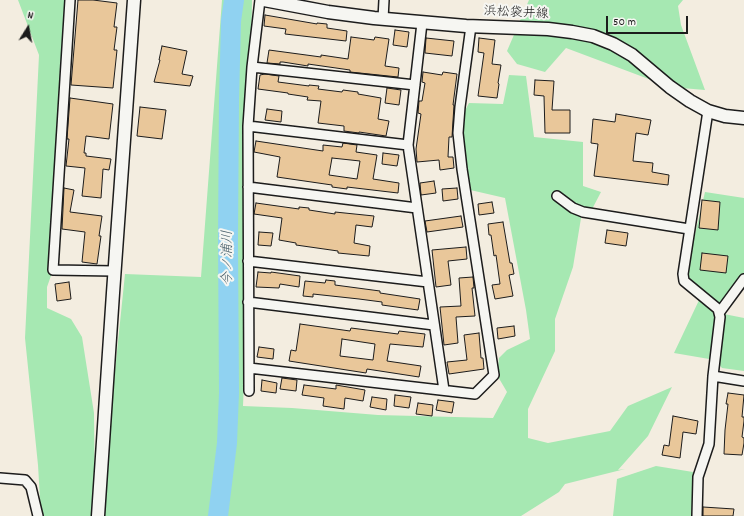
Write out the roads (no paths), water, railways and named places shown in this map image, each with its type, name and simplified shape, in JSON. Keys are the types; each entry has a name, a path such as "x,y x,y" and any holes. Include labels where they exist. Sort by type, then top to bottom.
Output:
{"street":[{"path":"70,0 53,270 114,271"},
{"path":"98,516 134,0"},
{"path":"248,390 248,126 252,67 260,0"},
{"name":"浜松袋井線","path":"264,0 328,12 383,19 471,26 548,29 593,36 613,44 632,55 670,87 708,111 725,116 744,118"},
{"path":"383,19 384,0"},
{"path":"422,23 408,145 444,390"},
{"path":"249,368 475,394 494,375 462,169 458,133 471,26"},
{"path":"252,67 415,85"},
{"path":"697,516 698,477 708,444 713,376 720,317 718,309 684,281 683,274 708,111"},
{"path":"248,126 408,145"},
{"path":"248,187 417,208"},
{"path":"557,196 572,208 582,212 689,229"},
{"path":"248,261 428,282"},
{"path":"719,313 744,279"},
{"path":"248,302 434,325"},
{"path":"713,376 744,381"},
{"path":"0,478 25,480 30,487 38,516"}],"waterway":[{"name":"今ノ浦川","path":"218,516 227,443 229,393 229,100 231,21 234,0"}]}
